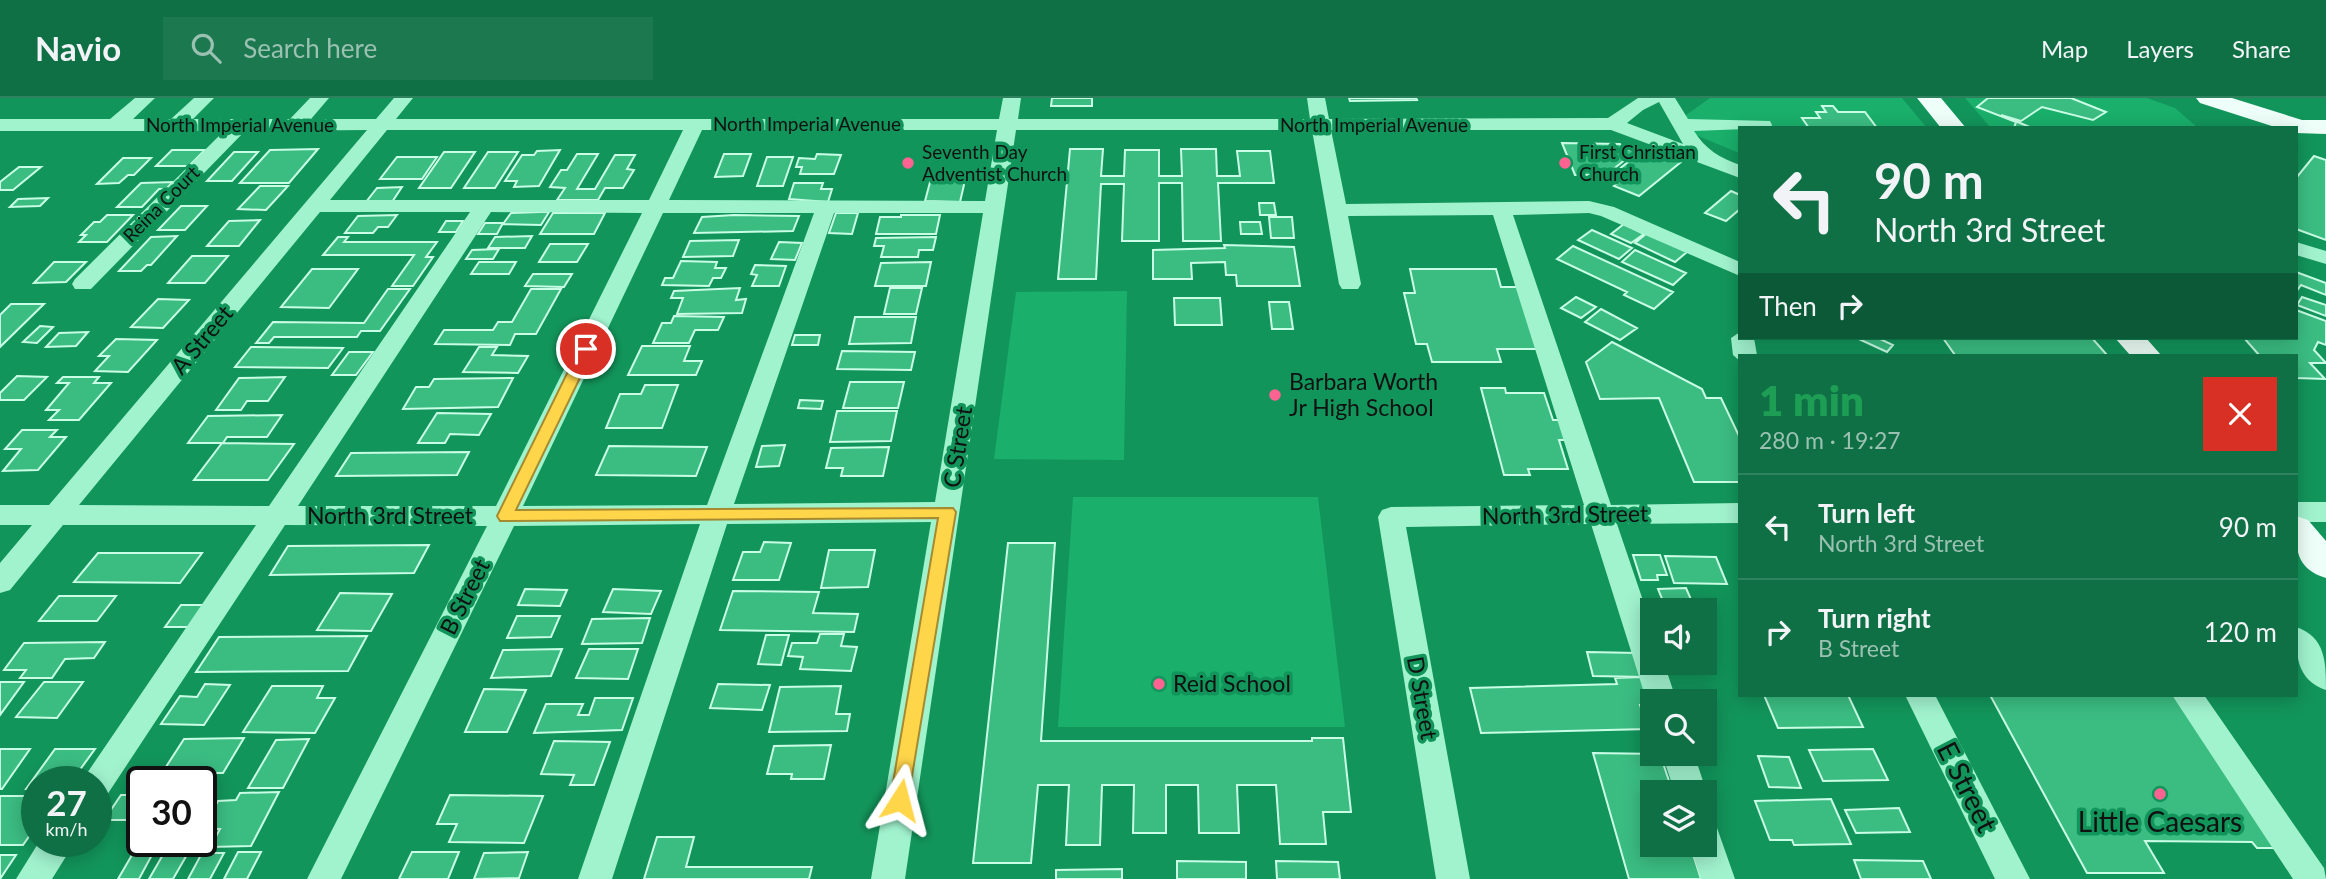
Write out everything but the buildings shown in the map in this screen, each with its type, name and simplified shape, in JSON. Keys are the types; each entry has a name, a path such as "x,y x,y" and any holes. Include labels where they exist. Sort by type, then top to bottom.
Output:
{"main road":[{"path":"1929,98 1952,126"},
{"path":"2208,98 2292,126"},
{"path":"2298,128 2326,127"},
{"path":"2132,340 2145,354"},
{"path":"2298,531 2326,565"}],"street":[{"path":"115,125 146,98"},
{"path":"176,125 205,98"},
{"path":"295,125 320,98"},
{"name":"A Street","path":"0,582 404,98"},
{"name":"C Street","path":"888,879 1012,98"},
{"path":"1315,98 1350,284"},
{"path":"1613,124 1636,106 1653,98"},
{"path":"1666,98 1693,145 1715,162"},
{"name":"B Street","path":"324,879 696,124"},
{"path":"1613,124 1738,171"},
{"name":"North Imperial Avenue","path":"1,126 1613,124"},
{"name":"Reina Court","path":"83,284 240,125"},
{"path":"1682,125 1763,125"},
{"path":"1715,162 1738,156"},
{"path":"314,206 994,207"},
{"path":"109,766 485,206"},
{"path":"595,879 718,514 826,207"},
{"path":"1336,209 1589,207 1607,211 1738,269"},
{"path":"1501,209 1658,689"},
{"path":"2298,249 2326,258"},
{"name":"North 3rd Street","path":"0,515 505,516 947,512"},
{"path":"2298,512 2326,512"},
{"name":"North 3rd Street","path":"1391,517 1738,513"},
{"name":"D Street","path":"1391,517 1453,879"},
{"path":"2298,642 2326,678"},
{"name":"E Street","path":"1921,697 2013,879"},
{"path":"2188,697 2312,879"},
{"path":"33,879 48,857"},
{"path":"1711,857 1718,879"}],"green space":[{"path":"1710,98 1902,98 1925,126 1738,126 1738,153 1672,125"},
{"path":"1965,98 2147,98 2175,108 2196,126 1989,126"},
{"path":"1127,291 1124,460 994,459 1016,292"},
{"path":"1073,497 1318,497 1345,727 1058,727"}],"place":[{"name":"Seventh Day Adventist Church","path":"908,163"},
{"name":"First Christian Church","path":"1565,163"},
{"name":"Barbara Worth Jr High School","path":"1275,395"},
{"name":"Reid School","path":"1159,684"},
{"name":"Little Caesars","path":"2160,794"}],"route":[{"path":"586,349 505,516 947,512 900,800"}]}
